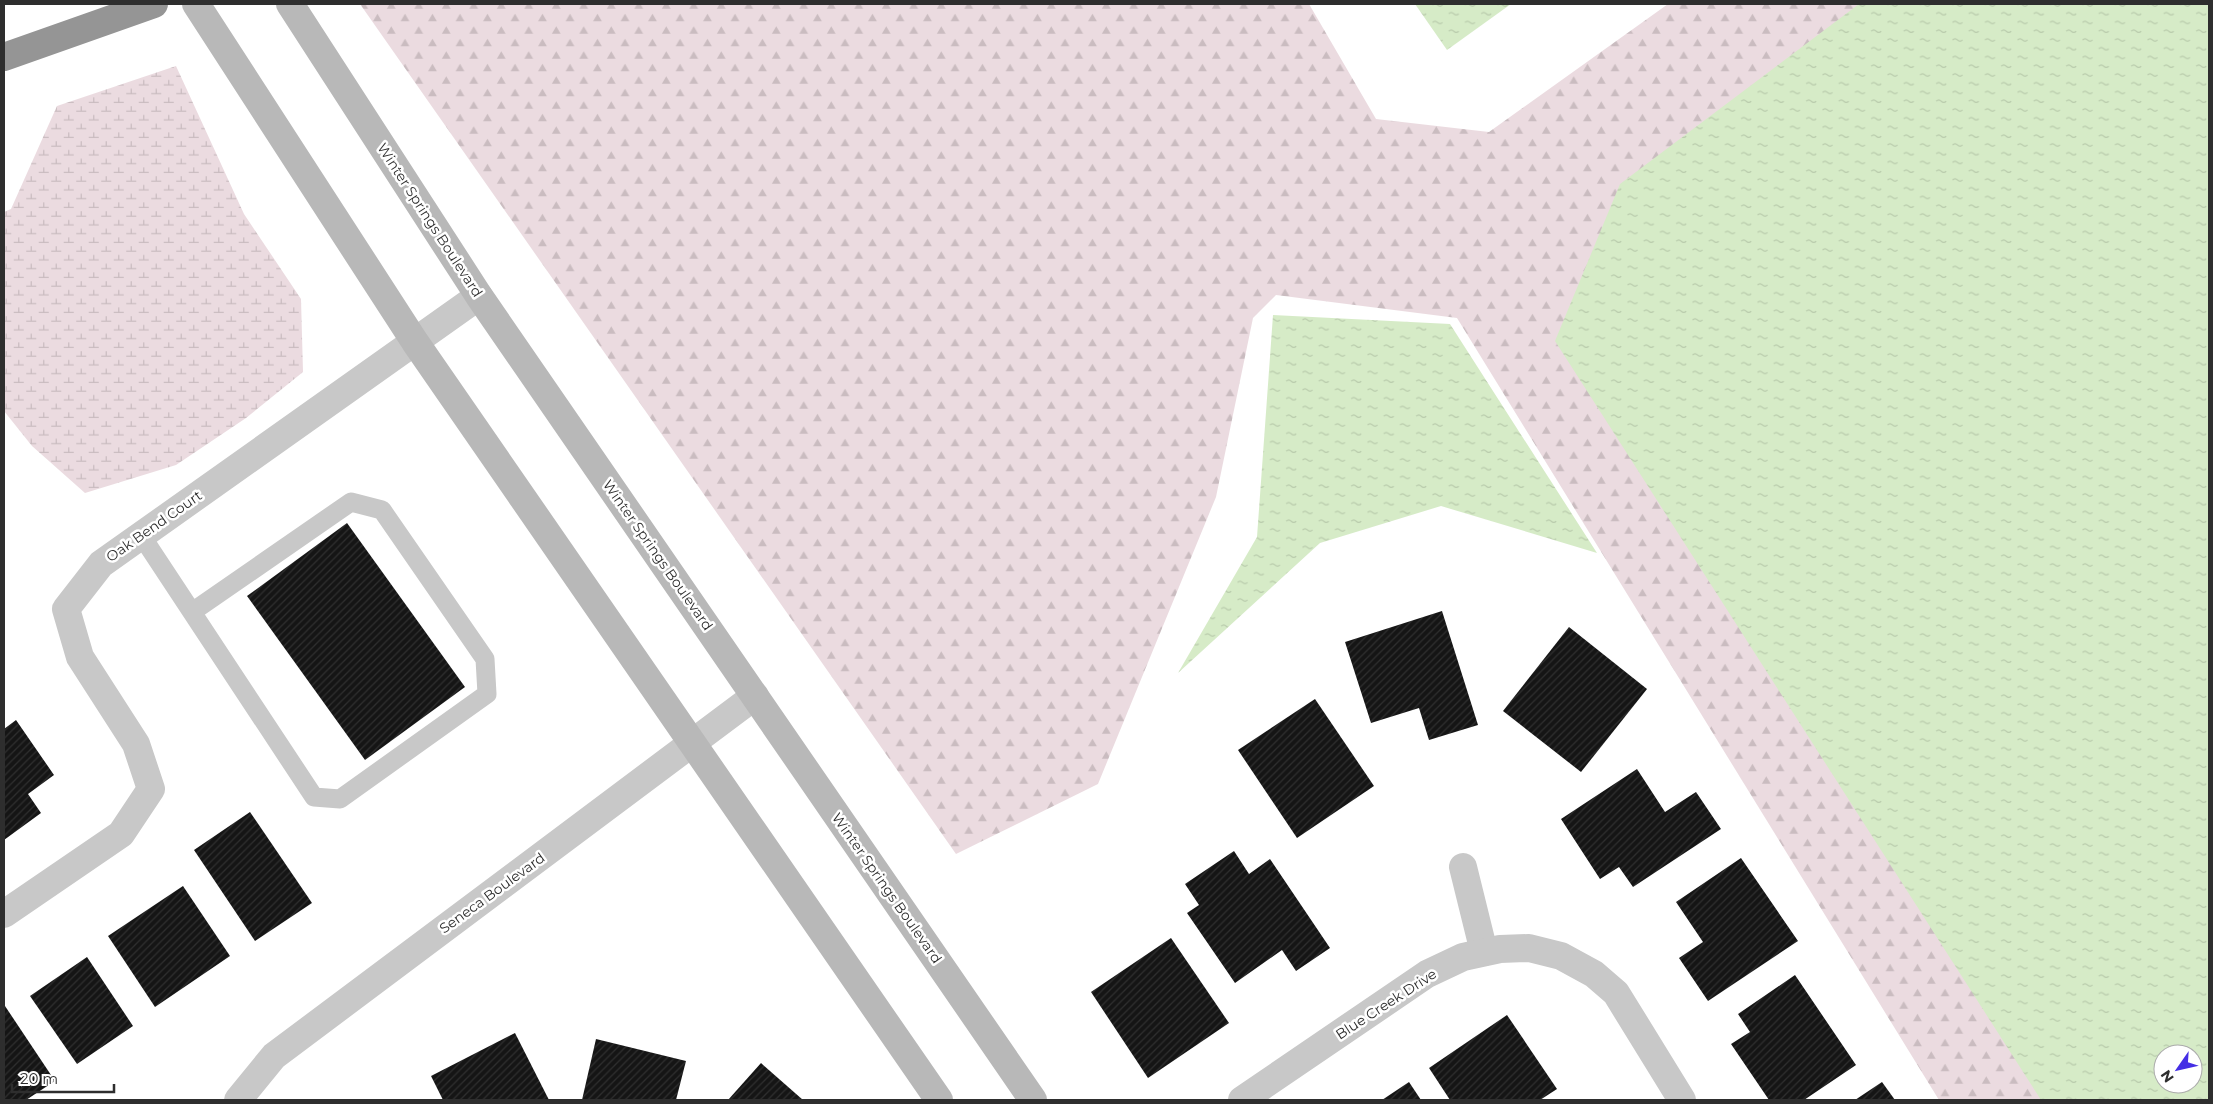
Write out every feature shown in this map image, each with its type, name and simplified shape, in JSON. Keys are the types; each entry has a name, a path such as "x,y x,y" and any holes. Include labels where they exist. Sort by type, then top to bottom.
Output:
{"highway":[{"path":"4,57 154,4"}],"street":[{"path":"196,4 415,342 939,1100"},
{"name":"Winter Springs Boulevard","path":"290,4 479,296 1033,1100"},
{"name":"Oak Bend Court","path":"4,914 121,834 151,789 136,744 80,657 66,609 101,564 479,296"},
{"name":"Seneca Boulevard","path":"238,1100 274,1056 756,696"},
{"path":"1463,867 1484,952"},
{"name":"Blue Creek Drive","path":"1242,1100 1427,974 1463,957 1500,949 1529,948 1561,956 1594,974 1616,993 1682,1100"}],"lane":[{"path":"141,535 314,797 340,799 487,694 484,659 382,510 351,502 192,612"}],"green space":[{"path":"360,4 1309,4 1376,119 1489,132 1668,4 2209,4 2209,1100 1939,1100 1457,318 1276,295 1253,318 1216,497 1098,784 956,854"},
{"path":"176,66 244,214 301,299 303,372 246,418 176,465 85,493 32,446 4,411 4,212 11,209 57,106"}],"water":[{"path":"1415,4 1511,4 1447,50"},
{"path":"1859,4 2209,4 2209,1100 2041,1100 1555,341 1620,184"},
{"path":"1273,315 1450,324 1597,553 1441,506 1320,543 1178,673 1257,537"}],"building":[{"path":"347,523 465,687 365,760 247,596"},
{"path":"1442,611 1478,725 1429,740 1419,708 1371,723 1345,642"},
{"path":"1569,627 1647,689 1581,772 1503,711"},
{"path":"1315,699 1374,786 1297,838 1238,750"},
{"path":"16,720 54,775 28,794 41,813 4,840 4,729"},
{"path":"1637,769 1665,812 1696,792 1721,829 1633,887 1619,867 1600,879 1561,819"},
{"path":"250,812 312,903 255,941 194,850"},
{"path":"1234,851 1249,874 1270,859 1330,948 1296,971 1282,950 1235,983 1187,913 1199,905 1185,884"},
{"path":"1741,858 1798,941 1708,1001 1679,958 1703,942 1676,902"},
{"path":"183,886 230,956 155,1007 108,936"},
{"path":"1171,938 1229,1023 1148,1078 1091,992"},
{"path":"87,957 133,1026 77,1064 30,996"},
{"path":"1795,975 1856,1065 1804,1100 1769,1100 1731,1044 1750,1032 1738,1014"},
{"path":"5,1006 55,1081 26,1100 4,1100"},
{"path":"1507,1015 1557,1089 1540,1100 1450,1100 1429,1068"},
{"path":"515,1033 549,1100 443,1100 431,1076"},
{"path":"596,1039 686,1061 676,1100 582,1100"},
{"path":"761,1063 803,1100 728,1100"},
{"path":"1409,1082 1421,1100 1382,1100"},
{"path":"1882,1082 1895,1100 1855,1100"}]}
